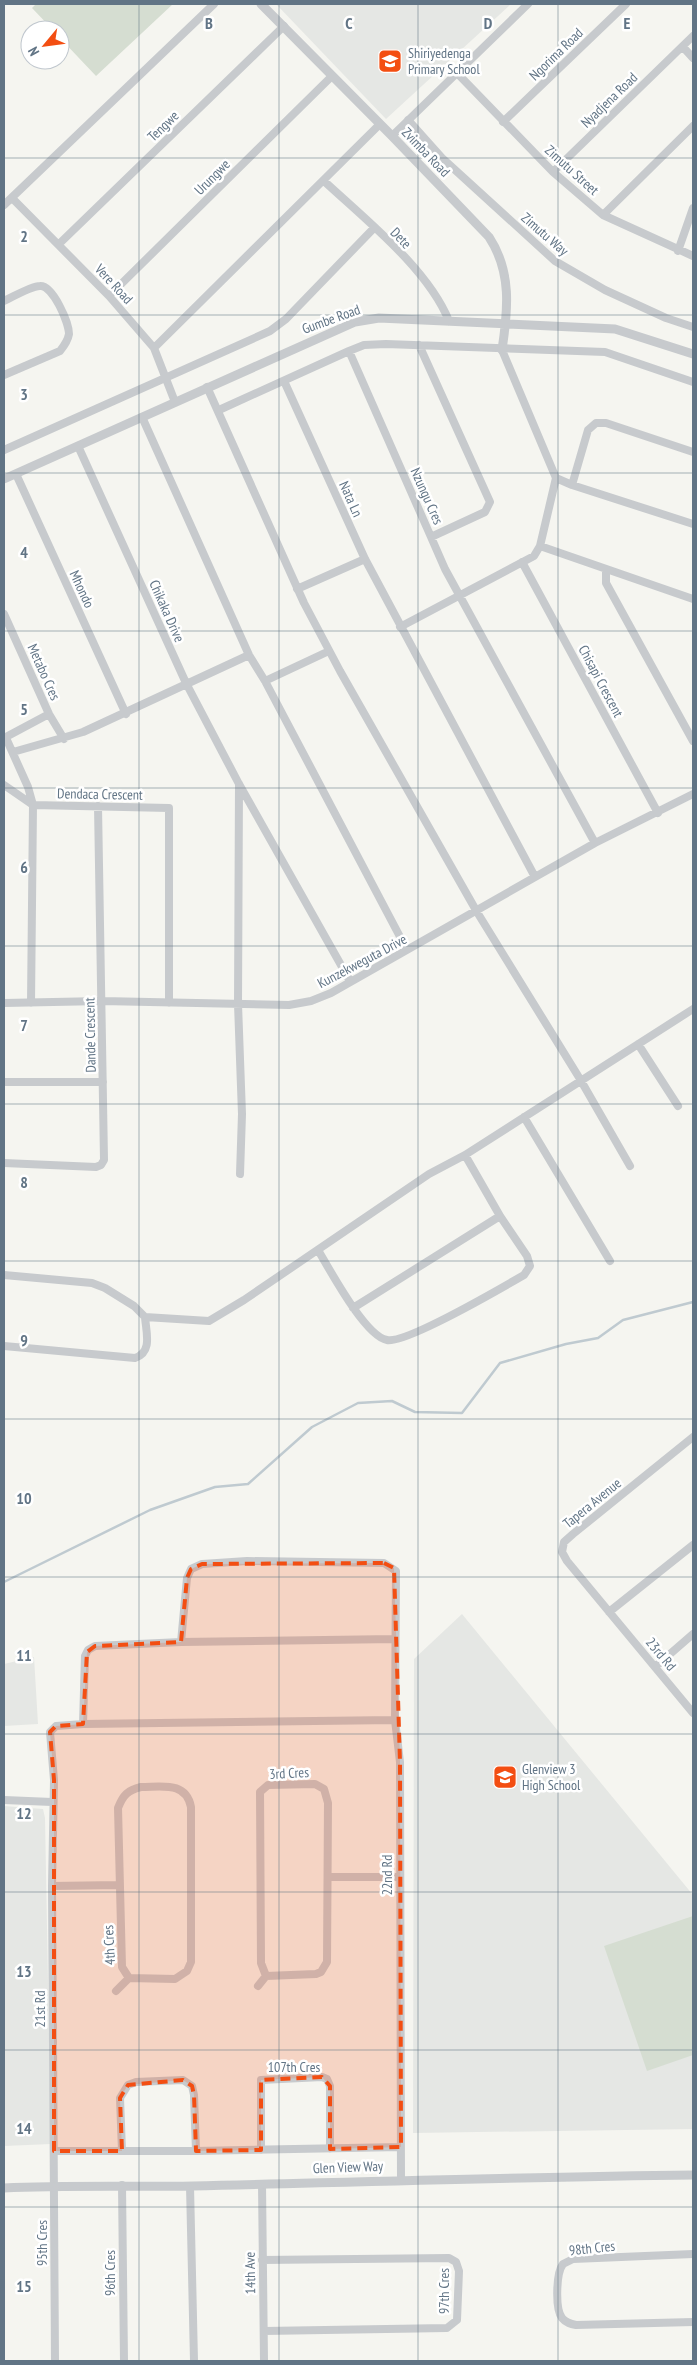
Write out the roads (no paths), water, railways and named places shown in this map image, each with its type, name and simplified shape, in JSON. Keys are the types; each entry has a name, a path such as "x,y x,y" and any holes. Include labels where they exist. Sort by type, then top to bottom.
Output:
{"street":[{"path":"4,205 214,4"},
{"name":"Zvimba Road","path":"261,4 489,237 497,249 506,274 506,325 502,350"},
{"path":"392,136 528,4"},
{"name":"Ngorima Road","path":"503,122 626,4"},
{"name":"Tengwe","path":"59,244 284,26"},
{"name":"Nyadjena Road","path":"553,172 693,36"},
{"path":"683,47 693,58"},
{"name":"Zimutu Street","path":"456,72 553,172 603,214 678,251 693,256"},
{"name":"Urungwe","path":"109,296 332,76"},
{"name":"Zimutu Way","path":"408,120 442,158 555,261 605,290 666,318 693,327"},
{"path":"154,348 380,124"},
{"path":"603,214 693,126"},
{"name":"Dete","path":"324,181 374,228 426,282 442,304 448,322"},
{"name":"Vere Road","path":"12,198 109,296 154,348 175,402"},
{"path":"678,251 693,208"},
{"path":"4,450 270,331 286,319 374,228"},
{"path":"4,301 40,286 47,288 59,302 69,333 66,344 60,351 4,375"},
{"name":"Gumbe Road","path":"4,479 355,322 379,318 615,330 693,354"},
{"path":"219,410 349,351 364,346 386,344 502,350 605,352 693,382"},
{"name":"Nzungu Cres","path":"349,351 431,538 485,512 490,502 419,345"},
{"path":"400,627 534,556 540,546 556,478 502,350"},
{"name":"Nata Ln","path":"284,381 365,559 535,877"},
{"path":"207,387 219,410 297,589 330,651 477,912 580,1079 630,1166"},
{"path":"142,417 249,655 265,681 407,950"},
{"path":"572,485 588,430 596,424 606,423 693,452"},
{"name":"Chikaka Drive","path":"78,446 186,683 239,784 350,981"},
{"name":"Mhondo","path":"16,474 126,714"},
{"path":"556,478 572,485 693,524"},
{"path":"431,538 445,569 595,843"},
{"path":"540,546 693,599"},
{"path":"297,589 365,559"},
{"name":"Chisapi Crescent","path":"522,562 658,813"},
{"path":"606,570 606,583 693,741"},
{"name":"Metabo Cres","path":"4,614 49,714 64,739"},
{"path":"265,681 330,651"},
{"path":"13,752 64,739 126,714 186,683 249,655"},
{"path":"31,1003 33,805 28,787 5,738 49,714"},
{"name":"Chikaka Drive","path":"239,784 238,1004 242,1114 240,1174"},
{"path":"4,785 33,805"},
{"name":"Kunzekweguta Drive","path":"4,1003 102,1001 289,1005 312,1001 477,912 595,843 693,794"},
{"name":"Dendaca Crescent","path":"33,805 169,808 168,1003"},
{"name":"Dande Crescent","path":"4,1162 96,1167 101,1165 104,1160 98,806"},
{"path":"4,1275 99,1285 134,1306 145,1316 209,1321 318,1250 428,1174 465,1155 580,1079 693,1009"},
{"path":"638,1044 678,1106"},
{"path":"4,1082 103,1082"},
{"path":"524,1117 610,1261"},
{"path":"318,1250 353,1308 374,1332 386,1340 396,1339 445,1319 524,1275 530,1266 527,1256 500,1216 465,1155"},
{"path":"353,1308 500,1216"},
{"path":"4,1346 135,1358 143,1354 148,1347 145,1316"},
{"name":"Tapera Avenue","path":"609,1612 567,1562 562,1552 564,1542 693,1436"},
{"path":"609,1612 693,1545"},
{"name":"22nd Rd","path":"181,1642 187,1578 191,1569 202,1564 247,1561 384,1562 396,1571 396,1720 400,1762 401,2179"},
{"name":"23rd Rd","path":"609,1612 693,1713"},
{"path":"655,1667 693,1634"},
{"path":"83,1724 85,1656 88,1650 96,1646 181,1642 395,1639"},
{"name":"21st Rd","path":"54,2185 52,1802 54,1780 50,1732 56,1726 83,1724 396,1720"},
{"name":"3rd Cres","path":"315,1784 324,1789 328,1803 327,1962 324,1969 316,1974 266,1976 261,1963 258,1796 262,1787 268,1785 315,1784"},
{"name":"4th Cres","path":"177,1787 184,1791 191,1807 191,1962 187,1971 175,1979 129,1978 122,1967 118,1808 123,1796 132,1788 177,1787"},
{"path":"4,1800 52,1802"},
{"path":"329,1877 399,1877"},
{"path":"52,1886 119,1885"},
{"path":"258,1986 266,1976"},
{"path":"116,1992 129,1978"},
{"name":"107th Cres","path":"261,2150 261,2080 322,2077 326,2079 330,2086 330,2150"},
{"path":"122,2151 120,2098 128,2085 136,2082 182,2080 192,2086 194,2095 196,2152"},
{"path":"54,2151 196,2152 401,2147"},
{"name":"Glen View Way","path":"4,2188 54,2185 190,2186 401,2179 693,2175"},
{"name":"14th Ave","path":"262,2184 264,2361"},
{"name":"95th Cres","path":"54,2185 55,2361"},
{"name":"96th Cres","path":"122,2185 124,2361"},
{"path":"190,2186 194,2361"},
{"name":"98th Cres","path":"693,2254 573,2260 563,2264 557,2276 559,2312 568,2323 576,2325 693,2322"},
{"name":"97th Cres","path":"262,2260 448,2258 456,2262 459,2271 457,2320 447,2328 264,2331"}],"waterway":[{"path":"4,1582 150,1510 215,1487 248,1484 312,1427 358,1403 392,1401 415,1412 462,1413 500,1363 566,1344 598,1338 623,1320 693,1302"}],"place":[{"name":"Shiriyedenga Primary School","path":"390,61"},
{"name":"Glenview 3 High School","path":"505,1777"}]}
